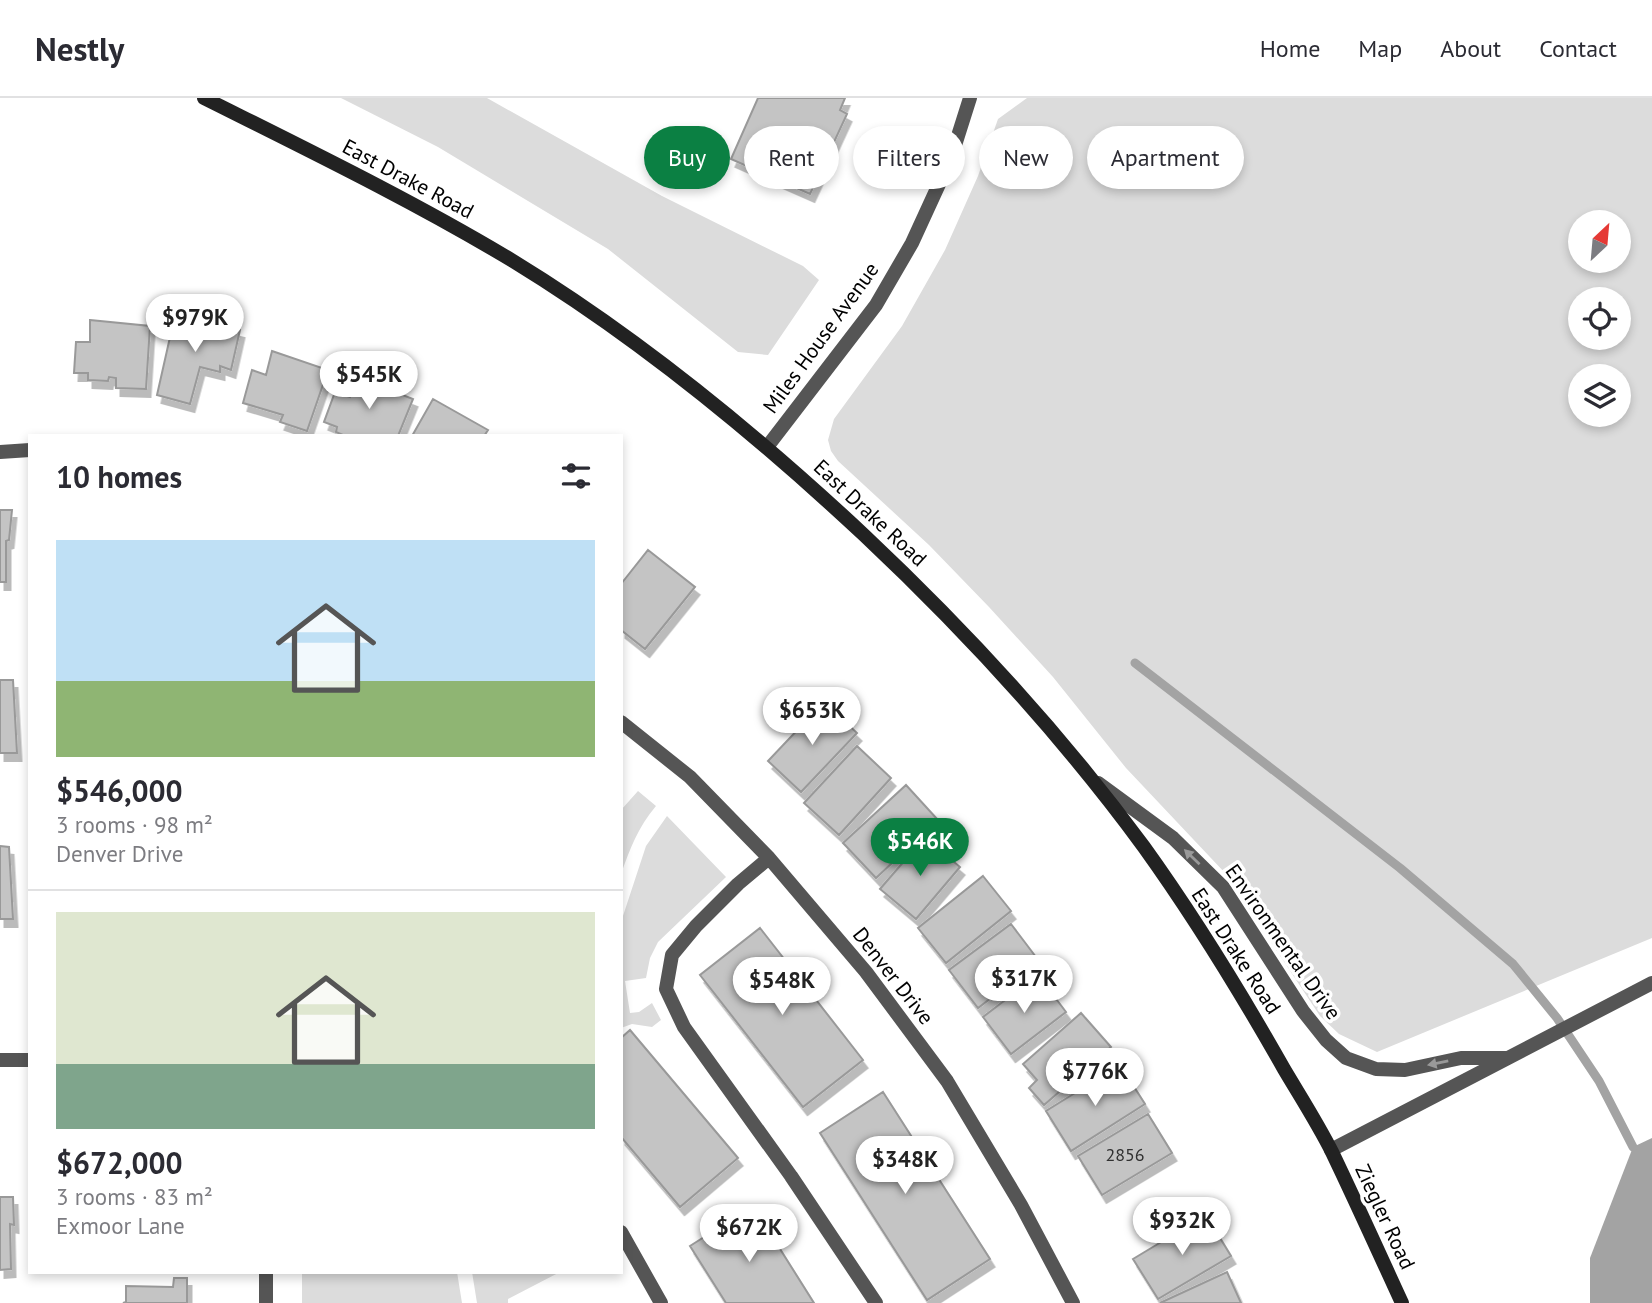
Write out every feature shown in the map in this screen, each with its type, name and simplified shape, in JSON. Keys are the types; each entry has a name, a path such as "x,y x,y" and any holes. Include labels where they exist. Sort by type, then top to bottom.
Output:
{"main road":[{"name":"East Drake Road","path":"204,98 418,206 516,263 634,344 767,447 924,592 999,670 1089,776 1145,848 1255,1018 1331,1150"},
{"name":"Ziegler Road","path":"1331,1150 1402,1303"}],"street":[{"name":"Miles House Avenue","path":"767,447 876,305 912,243 951,158 970,98"},
{"path":"0,452 28,450"},
{"name":"Denver Drive","path":"623,724 690,776 769,858 866,972 947,1081 1021,1205 1073,1303"},
{"name":"Environmental Drive","path":"1089,776 1173,838 1223,887 1303,1011 1326,1040 1346,1058 1376,1069 1405,1070 1461,1058 1506,1058"},
{"path":"769,858 696,926 672,955 666,989 684,1027 791,1176 876,1303"},
{"name":"Environmental Drive","path":"1331,1150 1652,983"},
{"path":"0,1060 28,1060"},
{"path":"623,1236 661,1303"},
{"path":"266,1274 266,1303"}],"shaded area":[{"path":"341,98 487,98 644,186 644,189 650,189 803,266 819,280 768,355 738,352 608,249 438,147"},
{"path":"1027,98 1652,98 1652,938 1377,1052 1339,1034 1320,1016 1226,874 1126,768 1053,677 989,607 929,545 838,461 828,440 834,419 902,326 945,250 979,173 979,189 1073,189 1073,126 996,126 998,119"},
{"path":"638,791 656,806 639,830 623,869 623,808"},
{"path":"667,816 726,877 658,942 650,958 646,978 625,981 630,1013 639,1012 652,1003 661,1020 652,1027 632,1024 623,1027 623,916 646,846"},
{"path":"1652,1138 1652,1303 1590,1303 1590,1258 1633,1147"},
{"path":"302,1274 457,1274 462,1303 302,1303"},
{"path":"472,1274 556,1274 508,1299 508,1303 477,1303"}],"building":[{"path":"758,98 845,98 840,110 847,114 839,131 839,126 746,126"},
{"path":"744,130 744,165 731,159"},
{"path":"799,189 812,189 810,194"},
{"path":"175,315 220,320 219,325 240,330 231,370 220,366 220,372 200,367 190,404 157,395"},
{"path":"90,320 150,326 146,389 116,388 116,378 109,377 108,381 88,380 88,373 74,373 76,342 90,342"},
{"path":"272,351 328,370 307,431 280,422 283,415 243,403 252,370 266,375"},
{"path":"357,377 413,399 399,434 340,434 336,432 337,427 324,422 335,392 350,397"},
{"path":"433,399 488,430 485,434 413,434"},
{"path":"0,510 12,510 9,540 6,541 6,582 0,582"},
{"path":"648,550 695,587 645,649 623,632 623,581"},
{"path":"0,680 13,680 17,753 0,753"},
{"path":"824,702 857,733 801,792 768,761"},
{"path":"857,746 891,778 839,835 804,803"},
{"path":"906,785 938,820 876,878 843,843"},
{"path":"925,837 960,867 916,919 880,889"},
{"path":"0,846 9,847 13,919 0,919"},
{"path":"983,876 1011,911 946,963 918,928"},
{"path":"1011,924 1039,961 978,1008 949,970"},
{"path":"760,928 863,1060 803,1107 700,975"},
{"path":"1038,975 1066,1012 1011,1054 983,1017"},
{"path":"1081,1013 1111,1047 1044,1105 1029,1088 1037,1080 1023,1064"},
{"path":"630,1030 738,1158 680,1207 623,1139 623,1036"},
{"path":"1120,1065 1145,1104 1071,1151 1046,1111"},
{"path":"883,1092 990,1259 927,1300 820,1133"},
{"path":"1148,1114 1172,1153 1102,1195 1078,1156"},
{"path":"0,1197 13,1197 14,1225 10,1224 11,1269 0,1270"},
{"path":"753,1206 814,1303 726,1303 690,1246"},
{"path":"1206,1215 1231,1256 1158,1299 1133,1259"},
{"path":"1227,1272 1241,1303 1160,1303"},
{"path":"174,1278 187,1278 187,1303 123,1303 126,1302 126,1286 173,1287"}],"waterway":[{"path":"1135,663 1400,868 1513,964 1557,1018 1599,1081 1633,1147"}]}
